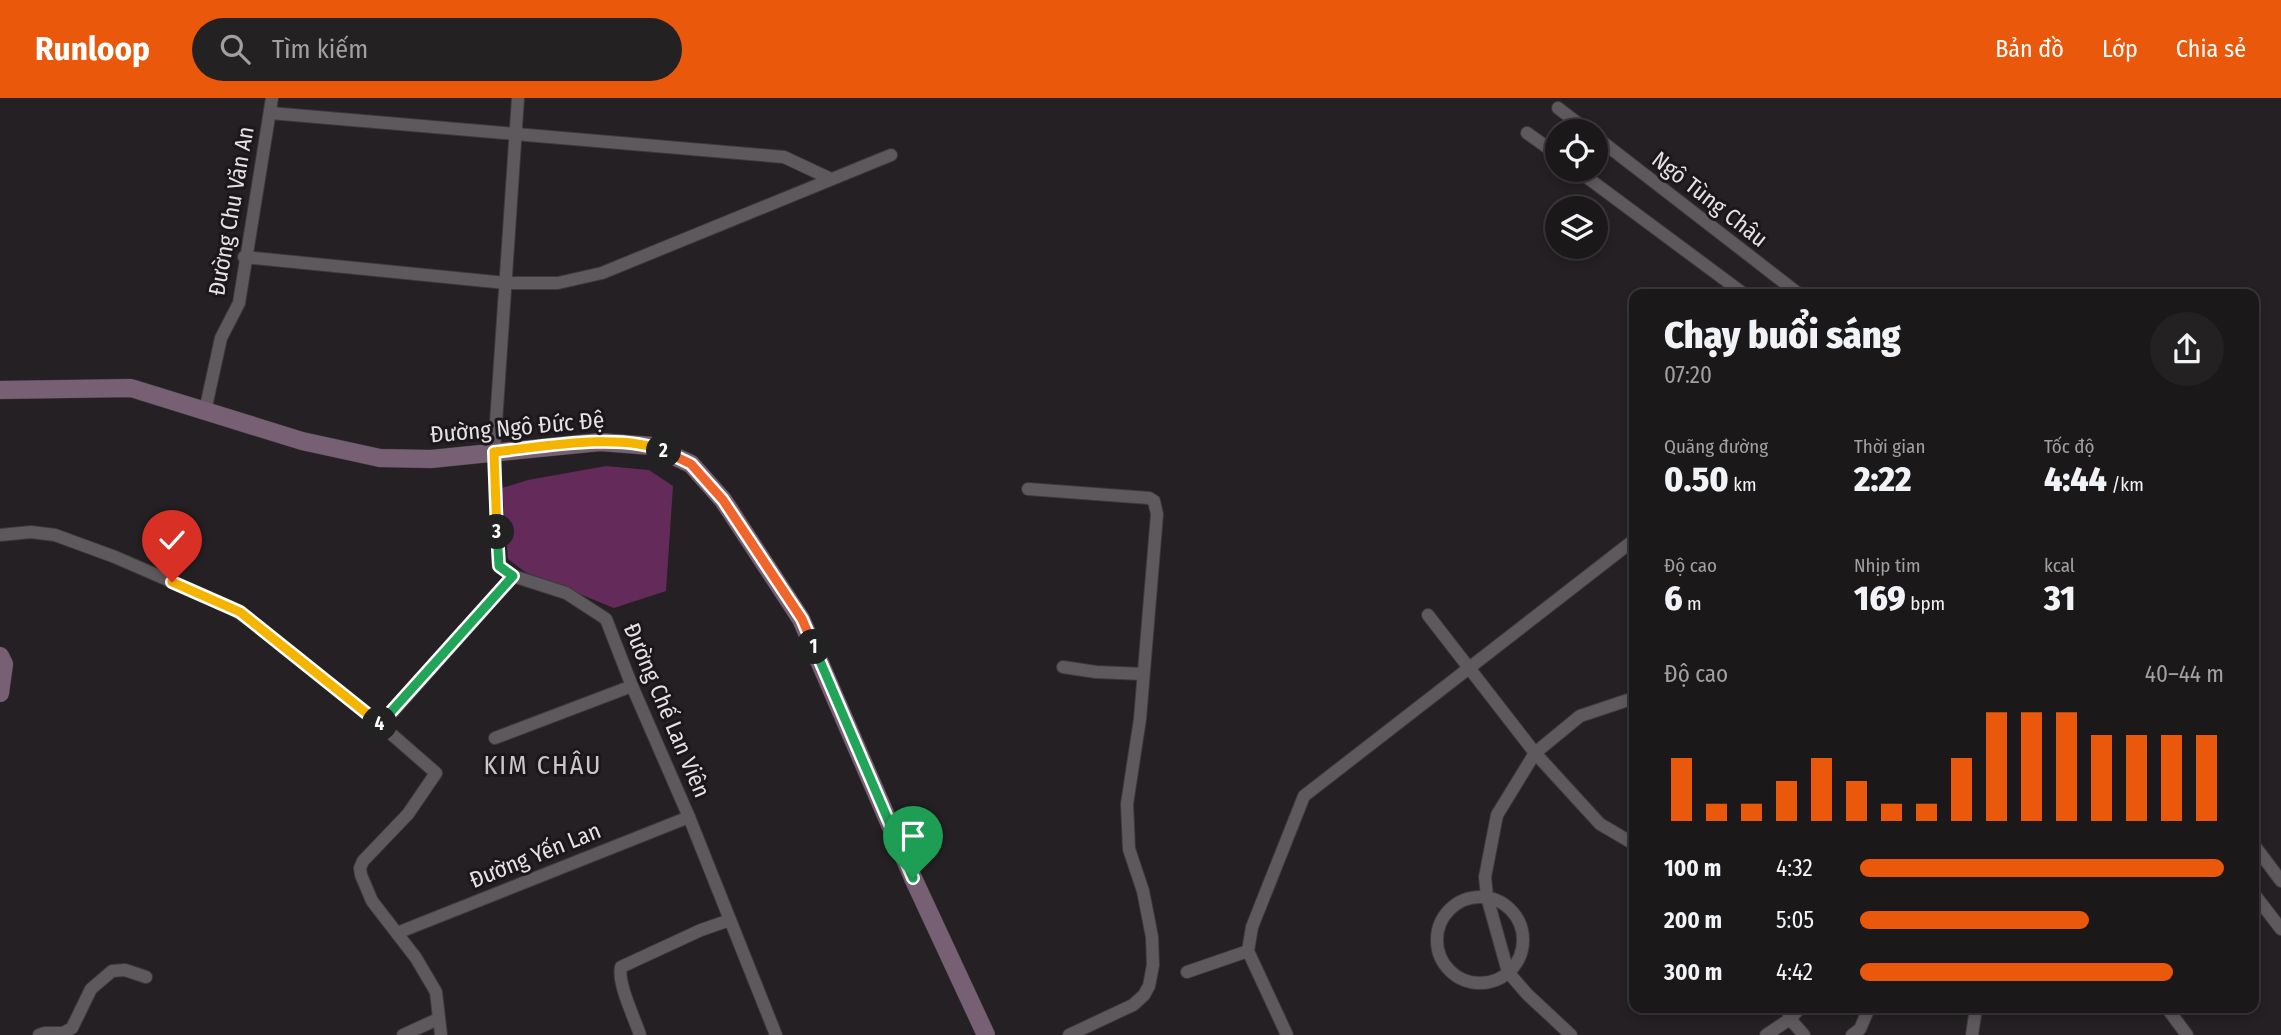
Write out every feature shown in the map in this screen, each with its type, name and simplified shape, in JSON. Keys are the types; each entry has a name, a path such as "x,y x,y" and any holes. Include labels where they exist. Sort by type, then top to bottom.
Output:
{"main road":[{"name":"Đường Ngô Đức Đệ","path":"0,390 131,388 302,441 380,458 431,459 600,442 652,446 691,464 723,500 802,619 907,866 986,1035"},
{"path":"0,656 4,664 0,693"}],"street":[{"name":"Đường Chu Văn An","path":"205,411 221,338 239,303 244,257 272,98"},
{"path":"381,725 513,576 499,566 494,452 518,98"},
{"path":"1558,108 1572,119"},
{"path":"270,113 784,157 831,179"},
{"path":"1527,133 1545,146"},
{"name":"Ngô Tùng Châu","path":"1608,147 1792,289"},
{"path":"244,257 506,284 558,284 602,273 891,155"},
{"path":"1593,182 1737,289"},
{"path":"1028,489 1149,498 1154,501 1157,514 1140,719 1127,803 1127,835 1150,921 1153,965 1149,986 1133,1005 1069,1035"},
{"path":"0,535 31,532 55,535 115,556 230,607 258,626 381,725 436,773 408,814 363,861 360,868 372,901 416,958 436,992 441,1035"},
{"path":"1287,1035 1248,951 1252,927 1304,796 1629,544"},
{"name":"Đường Chế Lan Viên","path":"513,576 566,593 606,619 776,1035"},
{"path":"1428,615 1535,753 1600,824 1629,841"},
{"path":"1063,667 1096,672 1143,674"},
{"path":"495,738 632,686"},
{"path":"1571,1035 1527,995 1508,972 1487,897 1485,877 1497,815 1535,753 1580,716 1629,700"},
{"name":"Đường Yến Lan","path":"397,933 689,817"},
{"path":"2259,852 2281,881"},
{"path":"1476,896 1504,903 1514,913 1521,925 1524,940 1515,966 1508,972 1491,982 1476,983 1462,979 1446,966 1437,947 1437,932 1441,919 1450,908 1462,900 1476,896"},
{"path":"2259,900 2281,929"},
{"path":"640,1035 621,982 621,967 730,920"},
{"path":"1187,972 1248,951"},
{"path":"39,1035 62,1033 72,1028 91,989 112,971 125,970 146,977"},
{"path":"1852,1035 1860,1029 1868,1013"},
{"path":"1972,1035 1975,1013"},
{"path":"2171,1013 2187,1035"},
{"path":"1766,1035 1788,1014 1804,1035"},
{"path":"403,1035 438,1019"}],"shaded area":[{"path":"606,466 649,470 673,486 666,591 614,608 525,572 508,559 502,488 528,480"}],"district":[{"name":"KIM CHÂU","path":"543,765"}],"route":[{"path":"172,582 240,612 381,725 513,576 499,566 494,452 600,442 652,446 691,464 723,500 802,619 913,878"}]}
